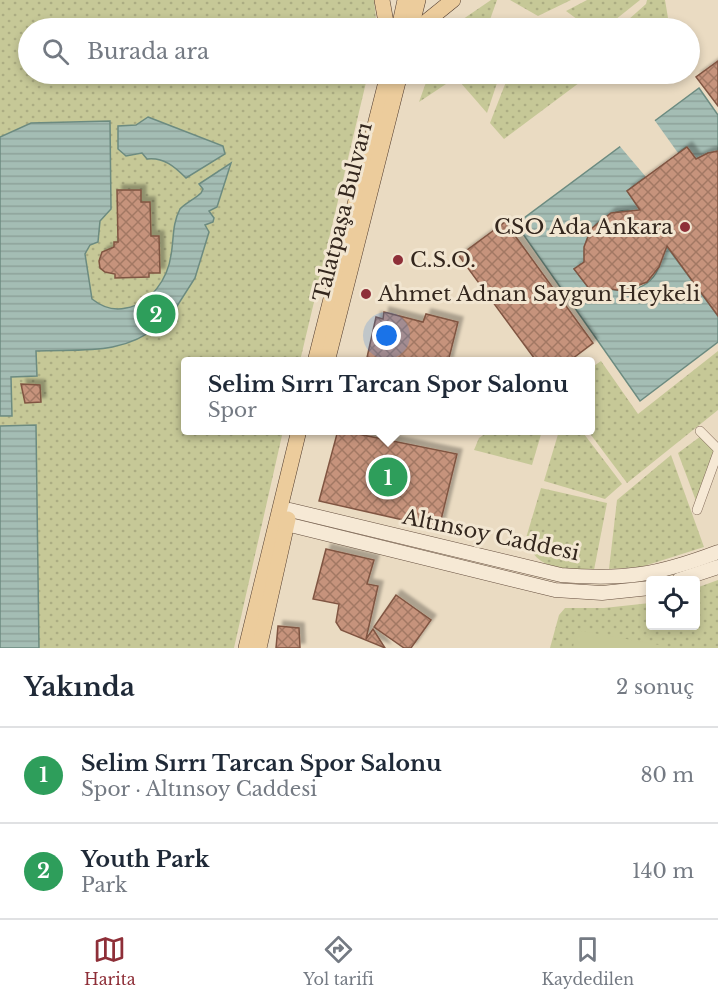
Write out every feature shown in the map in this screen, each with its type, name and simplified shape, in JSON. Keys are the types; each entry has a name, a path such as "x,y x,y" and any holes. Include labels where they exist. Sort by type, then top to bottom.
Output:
{"main road":[{"path":"382,0 385,18"},
{"path":"401,18 405,0"},
{"path":"414,18 418,0"},
{"path":"431,18 453,0"},
{"name":"Talatpaşa Bulvarı","path":"316,357 385,84"},
{"name":"Talatpaşa Bulvarı","path":"328,357 397,84"},
{"path":"246,648 298,435"},
{"path":"259,648 308,435"}],"street":[{"path":"696,510 718,450 700,431"},
{"name":"Altınsoy Caddesi","path":"288,517 561,575 604,579 646,575 718,552"},
{"name":"Altınsoy Caddesi","path":"288,517 555,590 602,593 646,589"},
{"path":"691,576 718,567"}],"green space":[{"path":"0,0 374,0 376,18 18,18 18,84 366,84 301,357 181,357 181,435 282,435 234,648 0,648"},
{"path":"491,0 497,0 491,18 465,18"},
{"path":"510,0 571,0 538,16"},
{"path":"587,0 640,0 618,18 575,18 566,11"},
{"path":"647,0 665,0 668,18 630,18 646,4"},
{"path":"425,84 446,84 419,102"},
{"path":"462,84 497,84 487,113"},
{"path":"505,84 578,84 504,139 490,123"},
{"path":"718,351 718,410 627,483 591,435 595,435 595,365 601,361 638,414"},
{"path":"483,435 541,435 532,465 474,450 479,438"},
{"path":"558,435 585,435 622,484 605,499 544,481"},
{"path":"701,436 714,451 696,501 678,453"},
{"path":"671,455 704,547 641,567 609,569 617,500"},
{"path":"541,488 607,503 594,570 553,566 544,563 530,549 526,538"},
{"path":"718,580 718,648 550,648 559,615 565,608 604,608 646,603 646,630 700,630 700,587"},
{"path":"576,630 676,648 573,648"}],"water":[{"path":"699,88 718,115 718,152 708,153 696,160 686,147 627,191 643,213 617,212 596,224 585,245 584,258 587,272 581,264 574,269 594,295 601,289 595,282 612,289 639,288 653,277 658,269 662,240 718,316 718,342 640,401 516,224"},
{"path":"148,117 223,146 225,154 186,178 169,164 147,159 142,153 126,156 118,149 118,126 136,125"},
{"path":"110,121 111,209 100,221 98,242 90,245 85,254 92,299 108,308 121,309 135,306 150,296 162,281 169,264 174,226 180,209 201,193 203,189 199,184 231,163 217,207 209,211 214,218 213,222 205,225 209,232 195,278 168,318 160,316 160,325 131,342 101,349 36,351 37,376 11,377 12,416 0,416 0,137 31,123"},
{"path":"36,425 39,648 0,648 0,426"}],"pier":[{"path":"653,118 678,153 646,177 618,144"}],"building":[{"path":"718,61 718,106 700,82 700,74"},
{"path":"687,147 696,159 718,151 718,316 667,246 659,267 647,282 624,291 603,288 594,295 574,269 584,262 584,247 591,229 611,213 640,210 627,191"},
{"path":"117,190 141,190 141,202 150,202 151,236 159,236 160,273 149,273 149,277 115,278 115,274 105,272 100,268 99,261 102,252 114,247 114,242 118,242"},
{"path":"505,222 593,343 575,357 533,357 459,256"},
{"path":"384,312 423,322 426,314 458,322 449,357 367,357 376,317 383,319"},
{"path":"21,384 40,385 41,402 25,403"},
{"path":"337,435 363,435 457,454 439,528 319,501"},
{"path":"326,549 374,560 367,584 378,586 366,639 373,629 385,648 341,630 336,622 339,604 313,599"},
{"path":"396,595 431,620 411,648 404,648 374,627"},
{"path":"278,626 299,628 300,648 276,648"}],"place":[{"name":"CSO Ada Ankara","path":"685,227"},
{"name":"C.S.O.","path":"398,260"},
{"name":"Ahmet Adnan Saygun Heykeli","path":"366,294"},
{"name":"Youth Park","path":"156,314"},
{"name":"Selim Sırrı Tarcan Spor Salonu","path":"388,477"}]}
